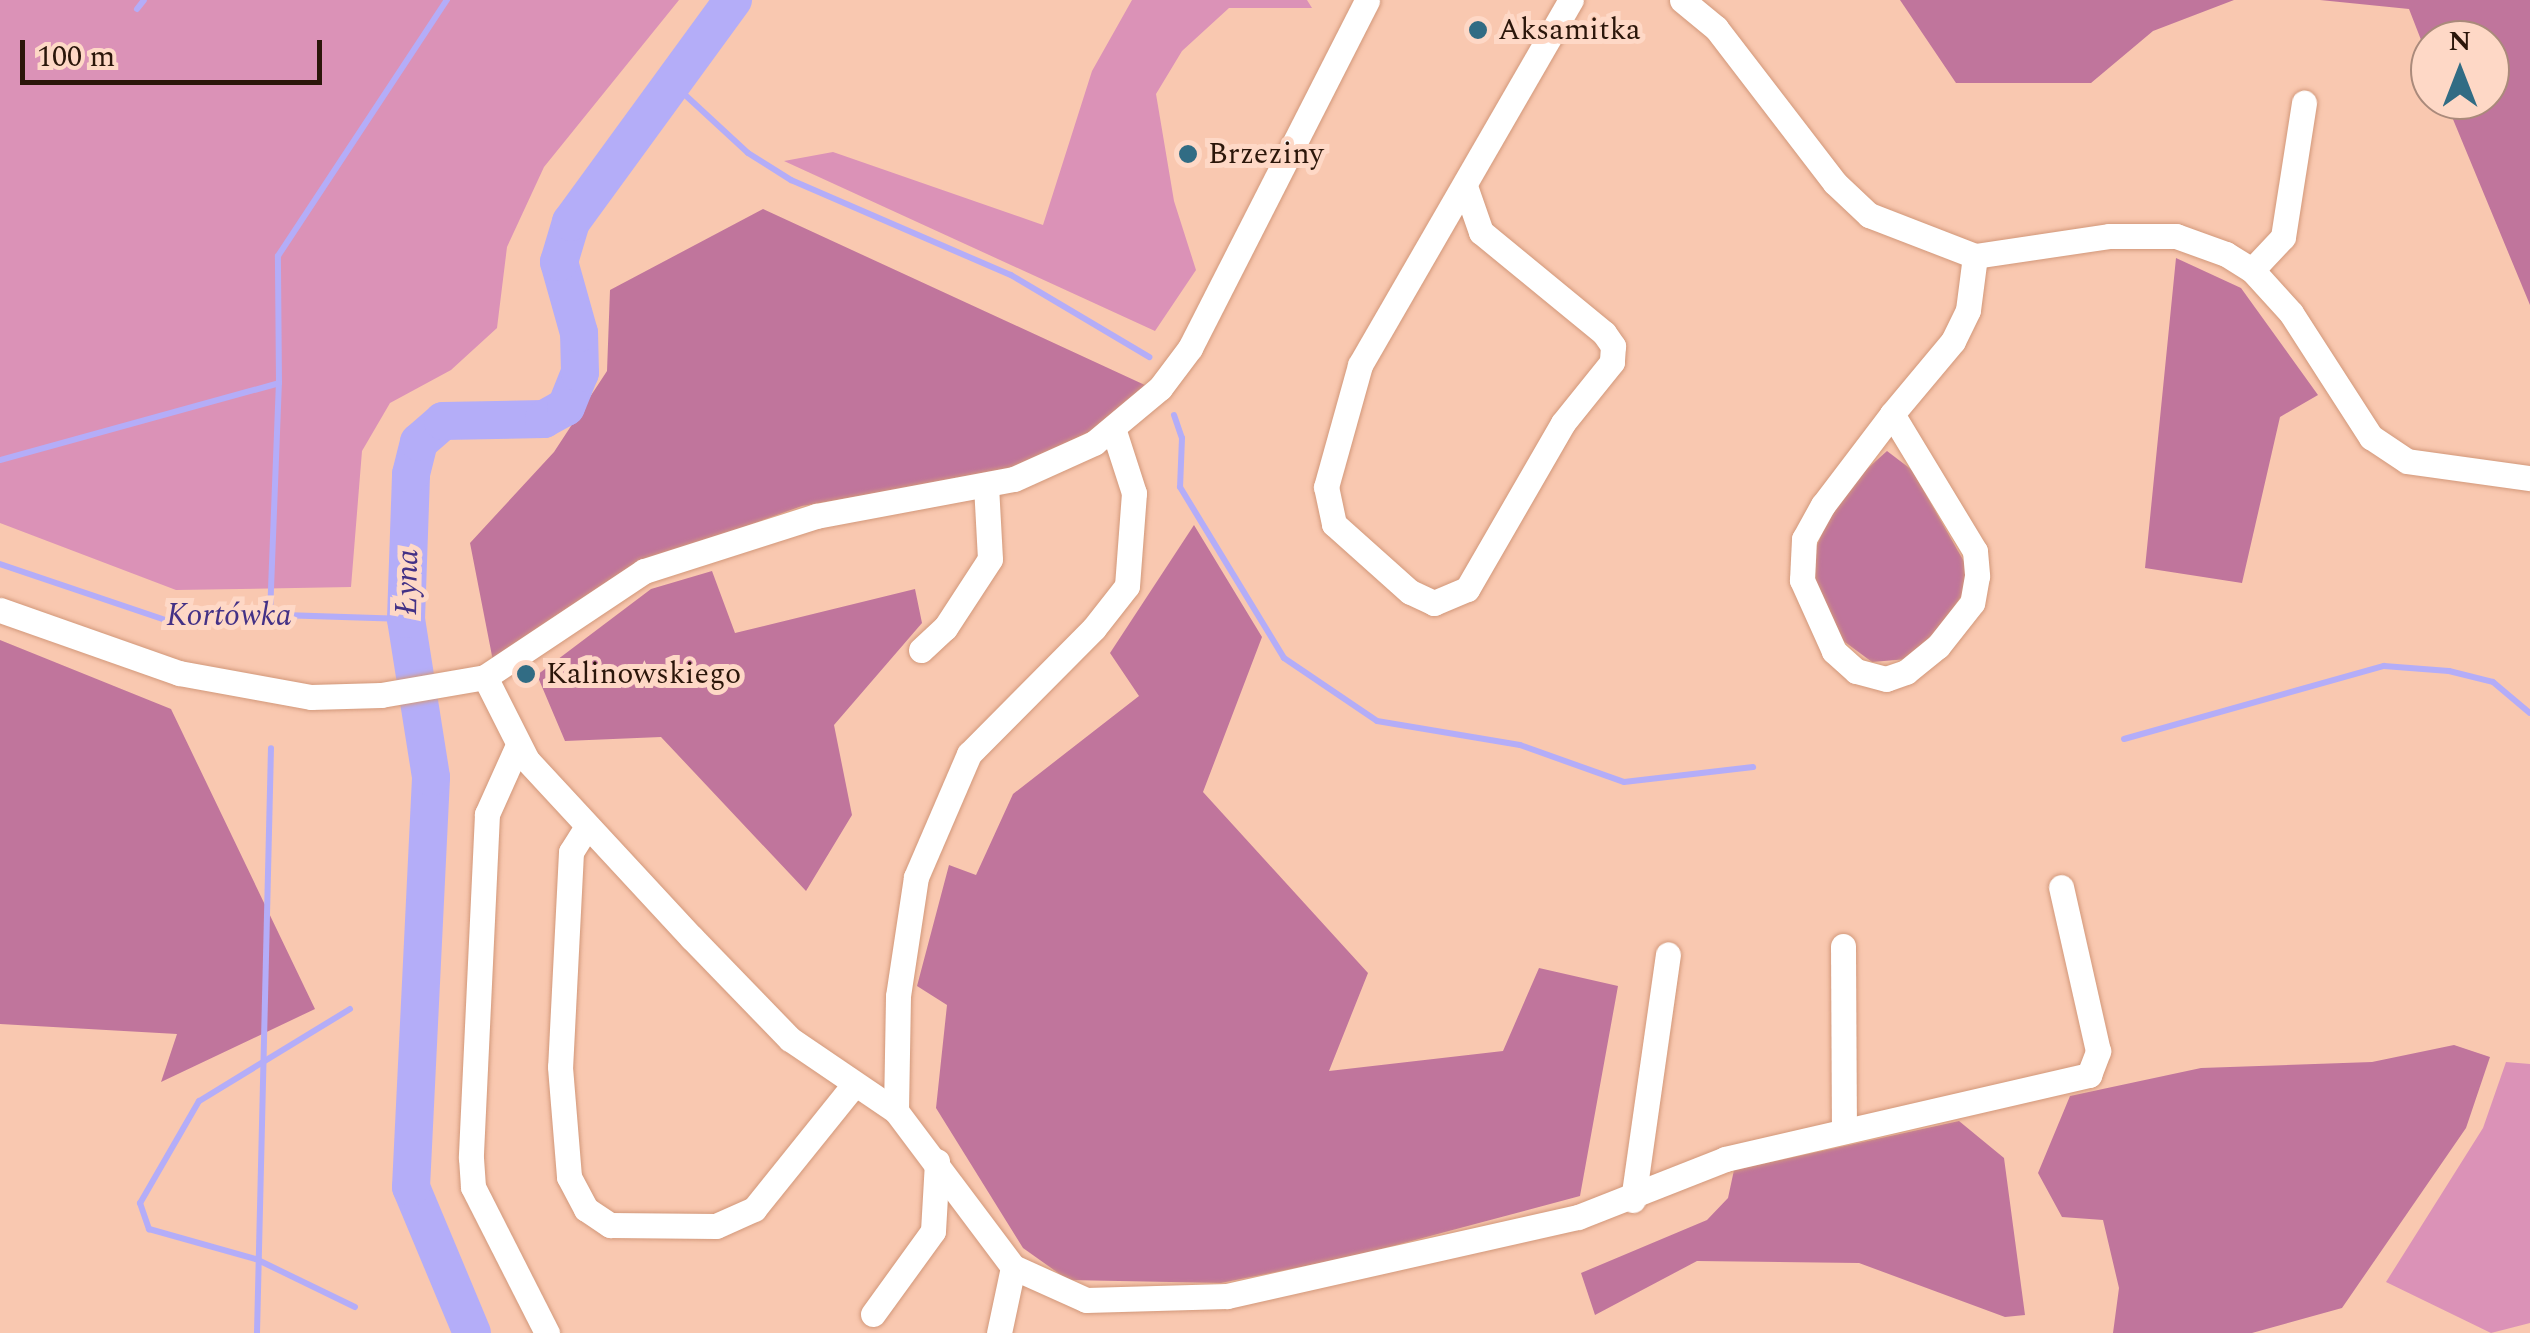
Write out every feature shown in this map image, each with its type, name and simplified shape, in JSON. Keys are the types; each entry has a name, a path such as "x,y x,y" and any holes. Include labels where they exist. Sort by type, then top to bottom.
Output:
{"street":[{"path":"0,610 179,673 312,697 381,695 456,685 485,678 644,571 816,516 986,485 1078,450 1113,428 1160,388 1190,348 1367,0"},
{"path":"1465,186 1482,232 1604,333 1612,362 1562,423 1467,589 1434,603 1410,592 1334,524 1326,488 1360,365 1572,0"},
{"path":"1682,0 1716,28 1835,183 1869,216 1975,256 2109,236 2176,236 2252,270 2291,313 2371,437 2407,462 2530,478"},
{"path":"2252,270 2283,237 2304,103"},
{"path":"1892,414 1975,551 1977,576 1972,603 1938,646 1906,672 1886,679 1856,671 1834,651 1802,580 1804,538 1892,414 1953,341 1968,310 1975,256"},
{"path":"896,1111 898,996 916,876 969,754 1094,628 1127,586 1134,493 1113,428"},
{"path":"921,650 946,628 990,559 986,485"},
{"path":"485,678 518,745 586,828 790,1039 852,1086 896,1111 1013,1268 1086,1300 1226,1296 1633,1200 1725,1159 2089,1076 2098,1052 2060,888"},
{"path":"518,745 487,814 471,1158 473,1187 548,1333"},
{"path":"586,828 570,852 560,1067 569,1177 586,1209 610,1225 716,1226 754,1209 852,1086"},
{"path":"1844,946 1838,1001 1844,1131"},
{"path":"1633,1200 1668,954"},
{"path":"874,1314 933,1231 937,1161"},
{"path":"1000,1333 1013,1268"}],"shaded area":[{"path":"0,0 679,0 544,167 507,247 497,328 451,370 390,403 362,451 351,587 176,590 0,523"},
{"path":"1132,0 1307,0 1312,8 1229,8 1182,51 1156,94 1174,201 1196,270 1155,331 784,161 833,152 1043,225 1092,71"},
{"path":"1900,0 2234,0 2153,31 2091,83 1956,83"},
{"path":"2320,0 2530,0 2530,305 2453,120 2510,120 2510,20 2413,20 2409,9"},
{"path":"763,209 1147,386 1110,422 1009,470 802,506 635,566 493,661 470,543 554,452 607,371 610,290"},
{"path":"2176,258 2241,288 2318,395 2280,417 2242,583 2145,568"},
{"path":"1887,451 1912,470 1966,565 1964,592 1939,629 1908,659 1872,662 1834,634 1809,564 1839,494"},
{"path":"1194,525 1262,637 1203,792 1368,973 1329,1071 1503,1051 1539,968 1618,986 1580,1196 1355,1256 1221,1283 1068,1280 1023,1248 936,1108 947,1005 917,986 949,865 976,875 1013,794 1139,696 1110,653"},
{"path":"712,571 735,633 915,589 922,623 834,725 852,815 806,891 661,737 565,741 537,675 651,589"},
{"path":"0,640 171,709 315,1009 161,1082 177,1034 0,1024"},
{"path":"2454,1045 2490,1057 2466,1128 2342,1308 2252,1333 2113,1333 2119,1288 2103,1220 2062,1217 2038,1173 2070,1096 2201,1068 2372,1062"},
{"path":"2506,1062 2530,1064 2530,1323 2491,1333 2386,1282 2483,1128"},
{"path":"1959,1121 2004,1158 2025,1315 2005,1317 1859,1263 1697,1261 1595,1315 1581,1273 1707,1220 1728,1198 1734,1170"}],"waterway":[{"path":"137,9 144,0"},
{"path":"0,460 279,383 278,256 447,0"},
{"name":"Łyna","path":"472,1333 411,1187 431,777 406,619 411,474 419,442 443,421 544,419 566,407 580,373 579,333 559,262 571,222 733,0"},
{"path":"670,81 748,153 791,180 1011,275 1149,357"},
{"path":"270,615 279,383"},
{"path":"1174,415 1182,438 1180,487 1284,658 1377,721 1520,745 1624,782 1753,767"},
{"name":"Kortówka","path":"0,564 168,621 250,614 406,619"},
{"path":"2124,739 2384,666 2449,671 2493,682 2530,713"},
{"path":"257,1333 271,748"},
{"path":"350,1009 199,1101 140,1203 149,1229 256,1259 355,1307"}],"place":[{"name":"Aksamitka","path":"1478,30"},
{"name":"Brzeziny","path":"1188,154"},
{"name":"Kalinowskiego","path":"526,674"}]}
